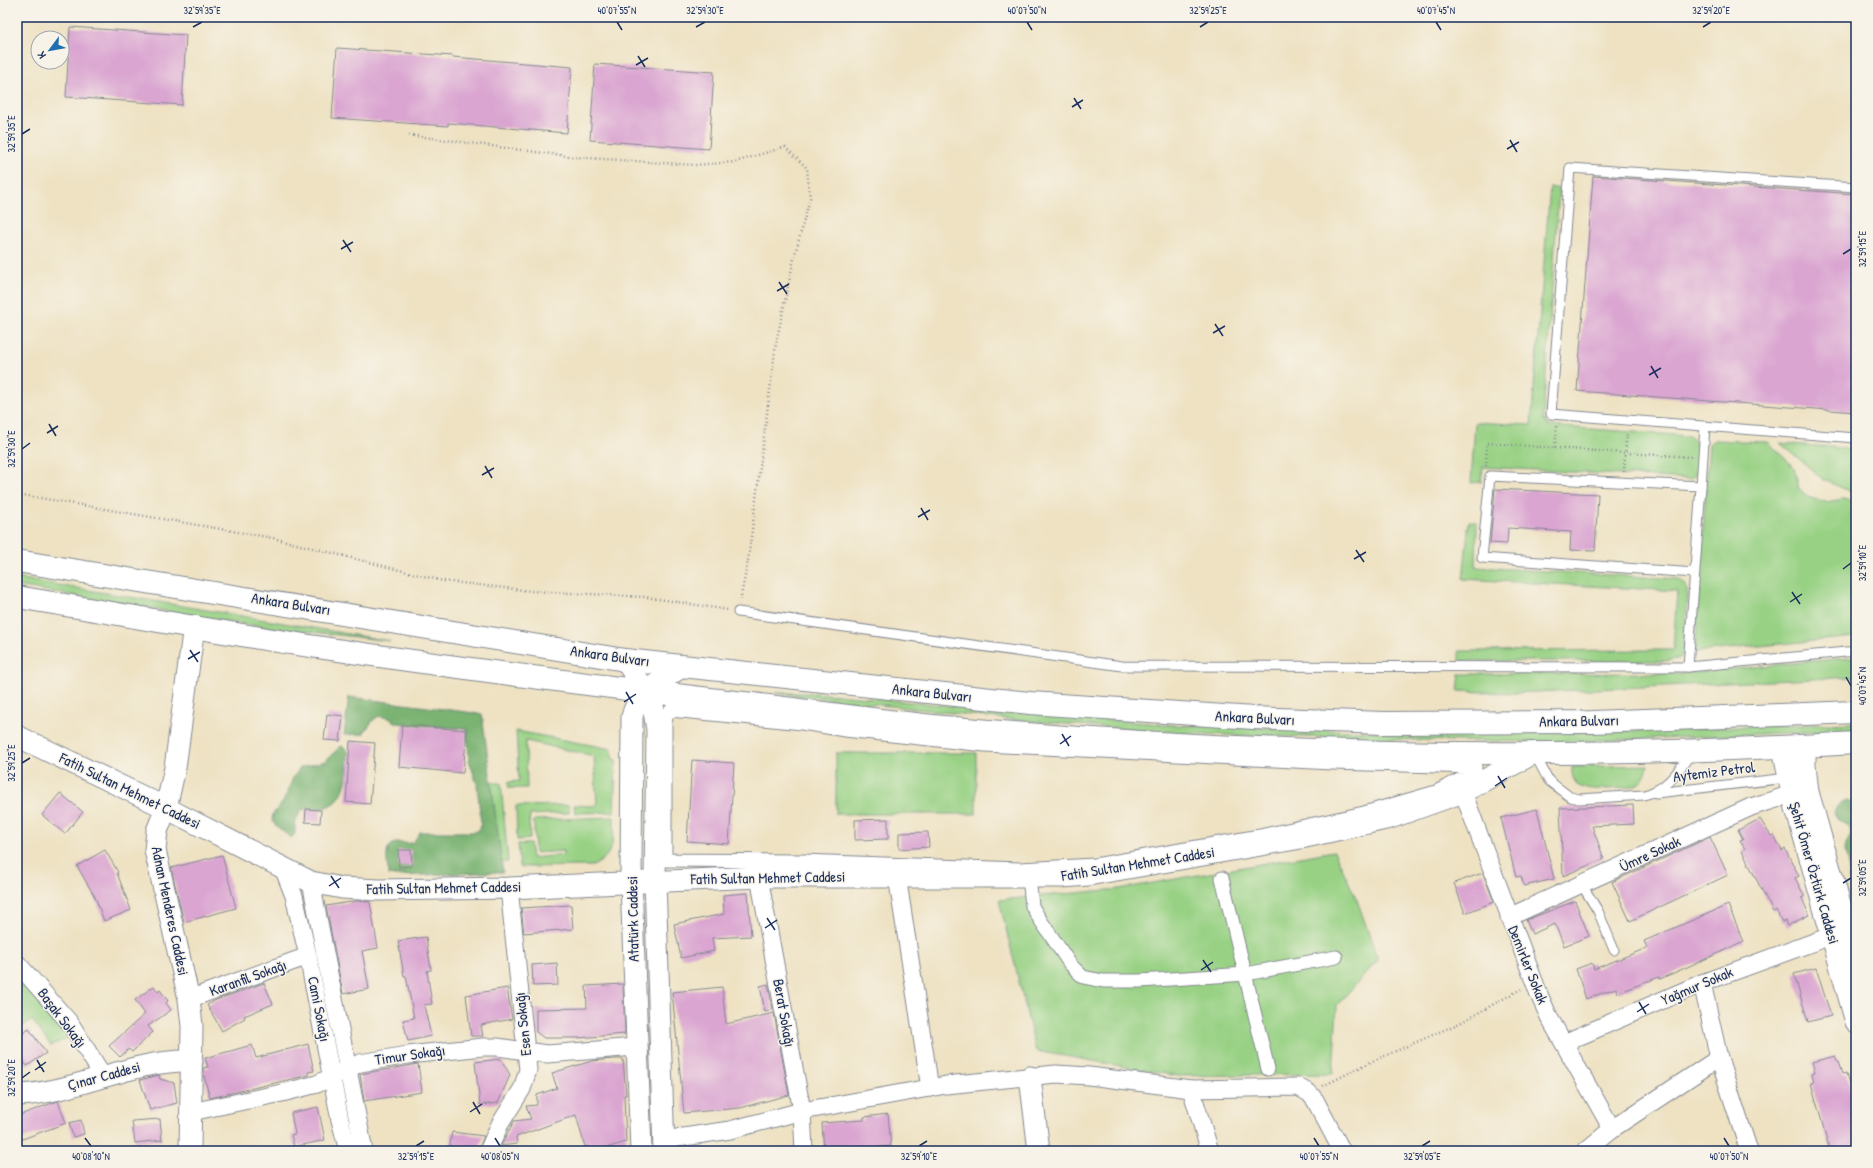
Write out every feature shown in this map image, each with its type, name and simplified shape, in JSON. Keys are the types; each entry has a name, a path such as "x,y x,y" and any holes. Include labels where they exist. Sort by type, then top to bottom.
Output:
{"main road":[{"name":"Ankara Bulvarı","path":"17,561 625,660 1030,703 1254,718 1467,723 1600,721 1856,712"},
{"name":"Ankara Bulvarı","path":"17,596 308,646 604,688 952,728 1159,743 1318,749 1534,753 1783,747 1856,743"}],"street":[{"name":"Adnan Menderes Caddesi","path":"190,1151 192,1026 189,999 155,850 157,831 166,808 175,768 194,626"},
{"name":"Atatürk Caddesi","path":"625,660 653,705 657,730 655,880 664,1146"},
{"name":"Atatürk Caddesi","path":"641,1151 631,881 632,717 637,704 646,692 683,666"},
{"path":"671,710 802,723 845,730 985,746 1325,763 1475,768 1475,772 1446,788 1364,813 1260,836 1095,865 1020,869 802,861 665,860 665,722 667,715 671,710"},
{"name":"Fatih Sultan Mehmet Caddesi","path":"17,736 166,808 311,882 342,888 379,890 509,888 631,881 759,877 1029,877 1088,875 1301,838 1390,818 1463,792 1534,753"},
{"name":"Şehit Ömer Öztürk Caddesi","path":"1805,746 1805,766 1808,792 1845,931 1856,1022"},
{"name":"Şehit Ömer Öztürk Caddesi","path":"1783,747 1790,786 1856,960"},
{"name":"Ümre Sokak","path":"1509,917 1582,886 1790,786"},
{"name":"Demirler Sokak","path":"1463,792 1509,917 1550,1019 1612,1129"},
{"name":"Cami Sokağı","path":"283,868 294,896 308,956 344,1140 348,1151"},
{"path":"896,876 930,1088"},
{"name":"Berat Sokağı","path":"759,877 802,1111 804,1151"},
{"path":"1029,877 1032,906 1070,964 1083,977 1103,981 1140,981 1246,974 1336,957"},
{"path":"1222,878 1268,1069"},
{"name":"Cami Sokağı","path":"311,882 364,1151"},
{"name":"Esen Sokağı","path":"488,1151 500,1124 526,1080 528,1070 509,888"},
{"name":"Yağmur Sokak","path":"1564,1043 1702,983 1845,931"},
{"name":"Karanfil Sokağı","path":"189,999 308,956"},
{"name":"Başak Sokağı","path":"17,963 70,1023 103,1076"},
{"path":"1702,983 1719,1058 1748,1151"},
{"name":"Timur Sokağı","path":"191,1112 317,1084 348,1067 384,1058 441,1050 497,1047 548,1054 636,1047"},
{"path":"1585,1151 1612,1129 1719,1058"},
{"name":"Çınar Caddesi","path":"17,1095 36,1094 160,1062 192,1061"},
{"path":"664,1146 802,1111 930,1088 1056,1074 1088,1076 1191,1089 1298,1087 1309,1093 1325,1116 1342,1151"},
{"path":"1030,1077 1039,1151"},
{"path":"1191,1089 1210,1151"}],"lane":[{"path":"1856,188 1570,168 1551,414 1856,438"},
{"path":"1688,667 1706,426"},
{"path":"1694,573 1482,558 1490,476 1701,486"},
{"path":"738,612 1122,666 1688,667 1856,651"},
{"name":"Aytemiz Petrol","path":"1644,795 1664,787 1673,778 1694,749"},
{"name":"Aytemiz Petrol","path":"1534,753 1549,781 1570,797 1578,799 1790,786"},
{"path":"1582,886 1598,911 1614,950"}],"path":[{"path":"17,494 273,538 443,581 532,591 646,597 738,612 748,561 776,343 795,254 810,198 807,168 785,147 735,162 695,165 574,157 409,135"},
{"path":"1555,448 1558,414"},
{"path":"1624,482 1628,420"},
{"path":"1490,476 1486,468 1487,443 1703,458"},
{"path":"1309,1093 1372,1060 1460,1023 1534,982"}],"green space":[{"path":"1550,187 1559,189 1543,417 1548,426 1689,436 1698,448 1696,474 1690,479 1483,467 1481,482 1471,483 1475,422 1531,425"},
{"path":"1714,440 1768,442 1794,467 1799,489 1810,498 1826,502 1843,499 1856,502 1856,637 1695,652 1709,444"},
{"path":"1780,443 1843,448 1852,453 1851,474 1856,474 1856,494 1824,480"},
{"path":"1469,521 1477,522 1476,567 1679,579 1686,585 1688,597 1683,656 1666,661 1459,661 1459,651 1673,650 1677,591 1463,579"},
{"path":"17,578 390,641 242,624 17,586"},
{"path":"1856,657 1856,677 1514,693 1458,691 1460,674 1691,673"},
{"path":"775,693 817,693 1171,725 1448,734 1599,732 1856,723 1856,730 1561,742 1227,735 1181,733 1015,720"},
{"path":"349,697 482,714 503,872 389,875 387,852 392,845 396,843 413,843 420,832 475,832 479,830 481,823 477,784 469,760 467,729 397,723 389,718 379,716 373,720 363,734 344,735"},
{"path":"516,731 612,749 612,758 616,760 614,812 575,813 574,805 595,806 597,804 594,756 526,741 527,788 509,788 508,782 519,781"},
{"path":"341,746 348,752 347,778 342,793 338,799 323,808 301,810 295,823 295,834 291,838 276,826 272,820 273,814 283,802 293,778 300,768 325,761"},
{"path":"836,753 976,753 976,814 836,814"},
{"path":"1648,765 1645,776 1638,784 1626,787 1597,789 1582,787 1575,783 1572,774 1572,767"},
{"path":"491,783 501,783 508,862 501,862"},
{"path":"1848,800 1854,803 1856,802 1856,897 1851,884 1845,853 1847,841 1850,836 1849,828 1838,819 1834,813 1839,805"},
{"path":"569,805 569,813 530,815 530,839 517,840 516,806"},
{"path":"614,817 612,845 606,857 593,866 520,867 518,844 530,844 532,858 563,855 563,851 535,853 535,820"},
{"path":"1334,851 1357,900 1378,960 1337,1005 1333,1074 1178,1076 1036,1051 999,900 1119,889"},
{"path":"17,974 71,1036 51,1046 32,1020 17,1030"}],"building":[{"path":"70,27 186,35 182,105 66,97 68,70 70,70"},
{"path":"337,48 453,56 572,67 567,133 448,123 448,126 332,118"},
{"path":"595,64 714,72 709,149 590,140"},
{"path":"1593,176 1856,194 1856,412 1577,391"},
{"path":"1495,489 1598,494 1595,551 1570,550 1571,532 1508,528 1507,544 1490,543"},
{"path":"327,714 343,716 340,741 324,740"},
{"path":"402,725 467,730 463,773 399,767"},
{"path":"350,741 375,743 370,804 346,802"},
{"path":"692,760 734,763 729,844 687,841"},
{"path":"60,793 83,812 65,834 42,815"},
{"path":"1633,805 1634,824 1592,826 1604,859 1563,876 1560,808"},
{"path":"306,809 321,810 320,823 305,822"},
{"path":"1537,809 1554,879 1524,886 1521,876 1516,877 1501,818"},
{"path":"888,819 888,839 855,840 855,820"},
{"path":"1760,819 1771,836 1774,835 1782,851 1785,849 1799,876 1795,878 1805,897 1802,898 1809,915 1787,926 1785,921 1782,922 1776,910 1773,912 1742,851 1745,849 1740,840 1743,839 1738,830"},
{"path":"928,832 929,847 899,849 899,833"},
{"path":"1710,837 1728,875 1630,921 1612,882"},
{"path":"105,850 118,872 117,873 131,910 104,921 95,897 77,866"},
{"path":"398,850 411,850 412,866 399,867"},
{"path":"222,855 236,908 184,922 171,868"},
{"path":"1483,873 1494,902 1465,913 1454,883"},
{"path":"748,893 751,936 712,938 714,951 681,958 674,924 724,914 723,895"},
{"path":"357,901 370,902 378,948 362,951 369,989 343,994 326,906"},
{"path":"1575,901 1589,936 1564,946 1555,924 1532,934 1526,920"},
{"path":"571,905 573,929 524,933 521,908"},
{"path":"1728,905 1744,942 1660,979 1659,977 1618,993 1616,988 1586,999 1576,969 1592,963 1594,969 1647,948 1644,941"},
{"path":"426,937 431,970 427,971 432,1004 424,1005 431,1036 408,1041 403,1020 414,1018 406,976 404,976 398,941"},
{"path":"557,963 558,985 533,986 532,965"},
{"path":"1816,968 1831,1016 1808,1022 1794,974"},
{"path":"264,983 273,1004 244,1016 245,1018 222,1031 207,1005 216,1000"},
{"path":"623,984 625,1034 578,1038 544,1038 536,1032 536,1009 587,1008 586,986"},
{"path":"768,984 773,1010 765,1012 760,986"},
{"path":"154,986 158,992 160,990 168,1001 166,1003 171,1010 148,1026 153,1032 132,1052 129,1049 120,1057 109,1046 145,1014 135,1000"},
{"path":"722,987 726,1024 774,1013 789,1095 740,1108 684,1113 672,992"},
{"path":"507,988 512,1019 481,1025 483,1036 471,1036 466,995"},
{"path":"29,1029 46,1053 27,1066 17,1051 17,1037"},
{"path":"308,1044 314,1071 308,1072 309,1075 210,1098 203,1073 203,1068 208,1067 205,1058 252,1045 256,1058"},
{"path":"1835,1056 1839,1062 1843,1074 1846,1073 1851,1091 1854,1090 1856,1097 1856,1151 1830,1151 1811,1083 1814,1082 1812,1073 1815,1072 1812,1062"},
{"path":"501,1059 510,1075 498,1103 480,1105 475,1062"},
{"path":"623,1059 626,1095 624,1095 626,1142 596,1151 589,1151 587,1146 585,1147 576,1115 516,1137 517,1144 501,1146 514,1121 531,1119 526,1106 537,1105 537,1095 557,1088 552,1073 592,1061"},
{"path":"418,1064 422,1092 364,1101 360,1074"},
{"path":"159,1075 160,1079 174,1083 177,1103 150,1110 140,1080"},
{"path":"58,1101 66,1123 17,1141 17,1116"},
{"path":"318,1107 325,1140 294,1147 291,1135 295,1134 291,1113"},
{"path":"888,1114 891,1146 856,1149 856,1151 824,1151 822,1123 864,1120 864,1117"},
{"path":"160,1119 162,1140 135,1143 132,1121"},
{"path":"81,1120 84,1134 73,1137 69,1123"},
{"path":"452,1132 484,1136 478,1151 449,1151"}]}
